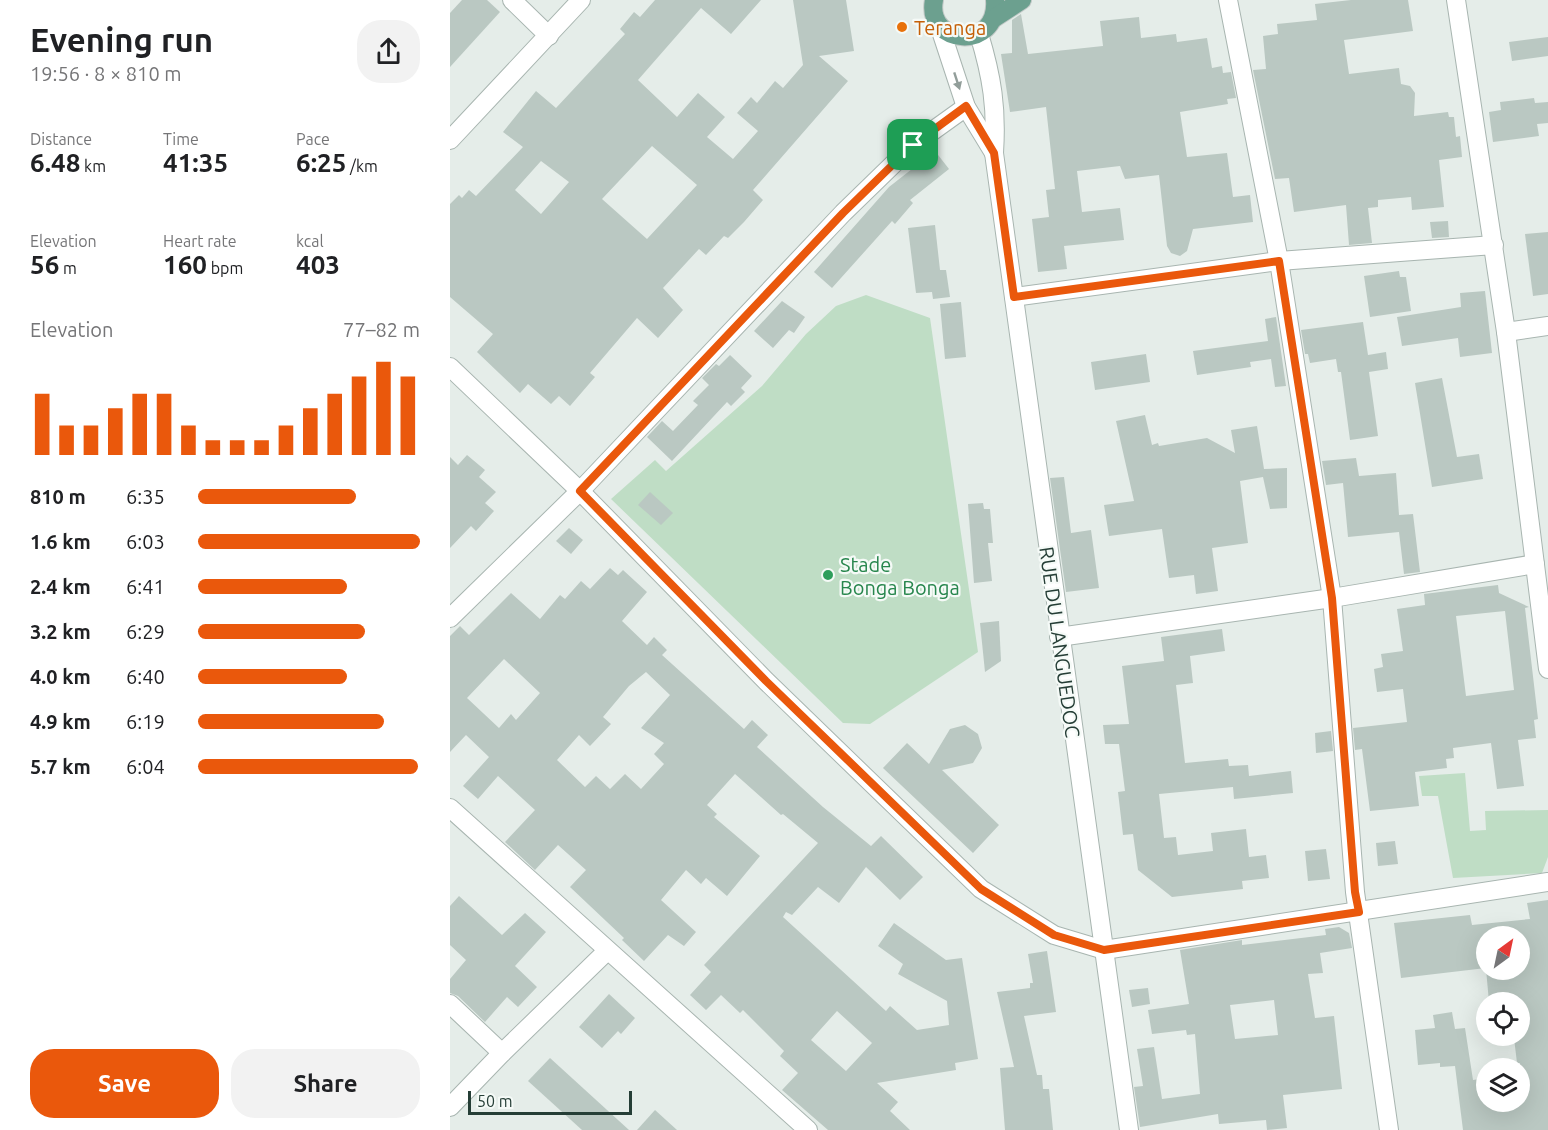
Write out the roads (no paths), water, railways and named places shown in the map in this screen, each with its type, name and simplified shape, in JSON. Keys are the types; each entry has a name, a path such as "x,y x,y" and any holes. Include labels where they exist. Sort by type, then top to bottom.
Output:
{"main road":[{"path":"993,20 995,0"},
{"path":"932,1 939,25 957,36 979,34 993,20 1022,0"}],"street":[{"path":"512,0 549,36"},
{"path":"450,140 581,0"},
{"path":"1228,0 1279,261 1332,598 1355,892 1389,1130"},
{"path":"1456,0 1506,332 1548,669"},
{"path":"939,25 966,106 994,153"},
{"path":"979,34 992,78 996,119 994,153"},
{"path":"450,618 580,491 843,213 913,145 966,106"},
{"name":"RUE DU LANGUEDOC","path":"994,153 1059,637 1129,1130"},
{"path":"1014,297 1279,261 1494,245"},
{"path":"1506,332 1548,326"},
{"path":"450,367 580,491 766,681 981,889 1054,935 1104,950 1548,882"},
{"path":"1059,637 1332,598 1535,564"},
{"path":"450,808 808,1130"},
{"path":"450,1107 607,951"},
{"path":"450,1004 502,1053"}],"place":[{"name":"Teranga","path":"902,27"},
{"name":"Stade Bonga Bonga","path":"828,575"}]}
